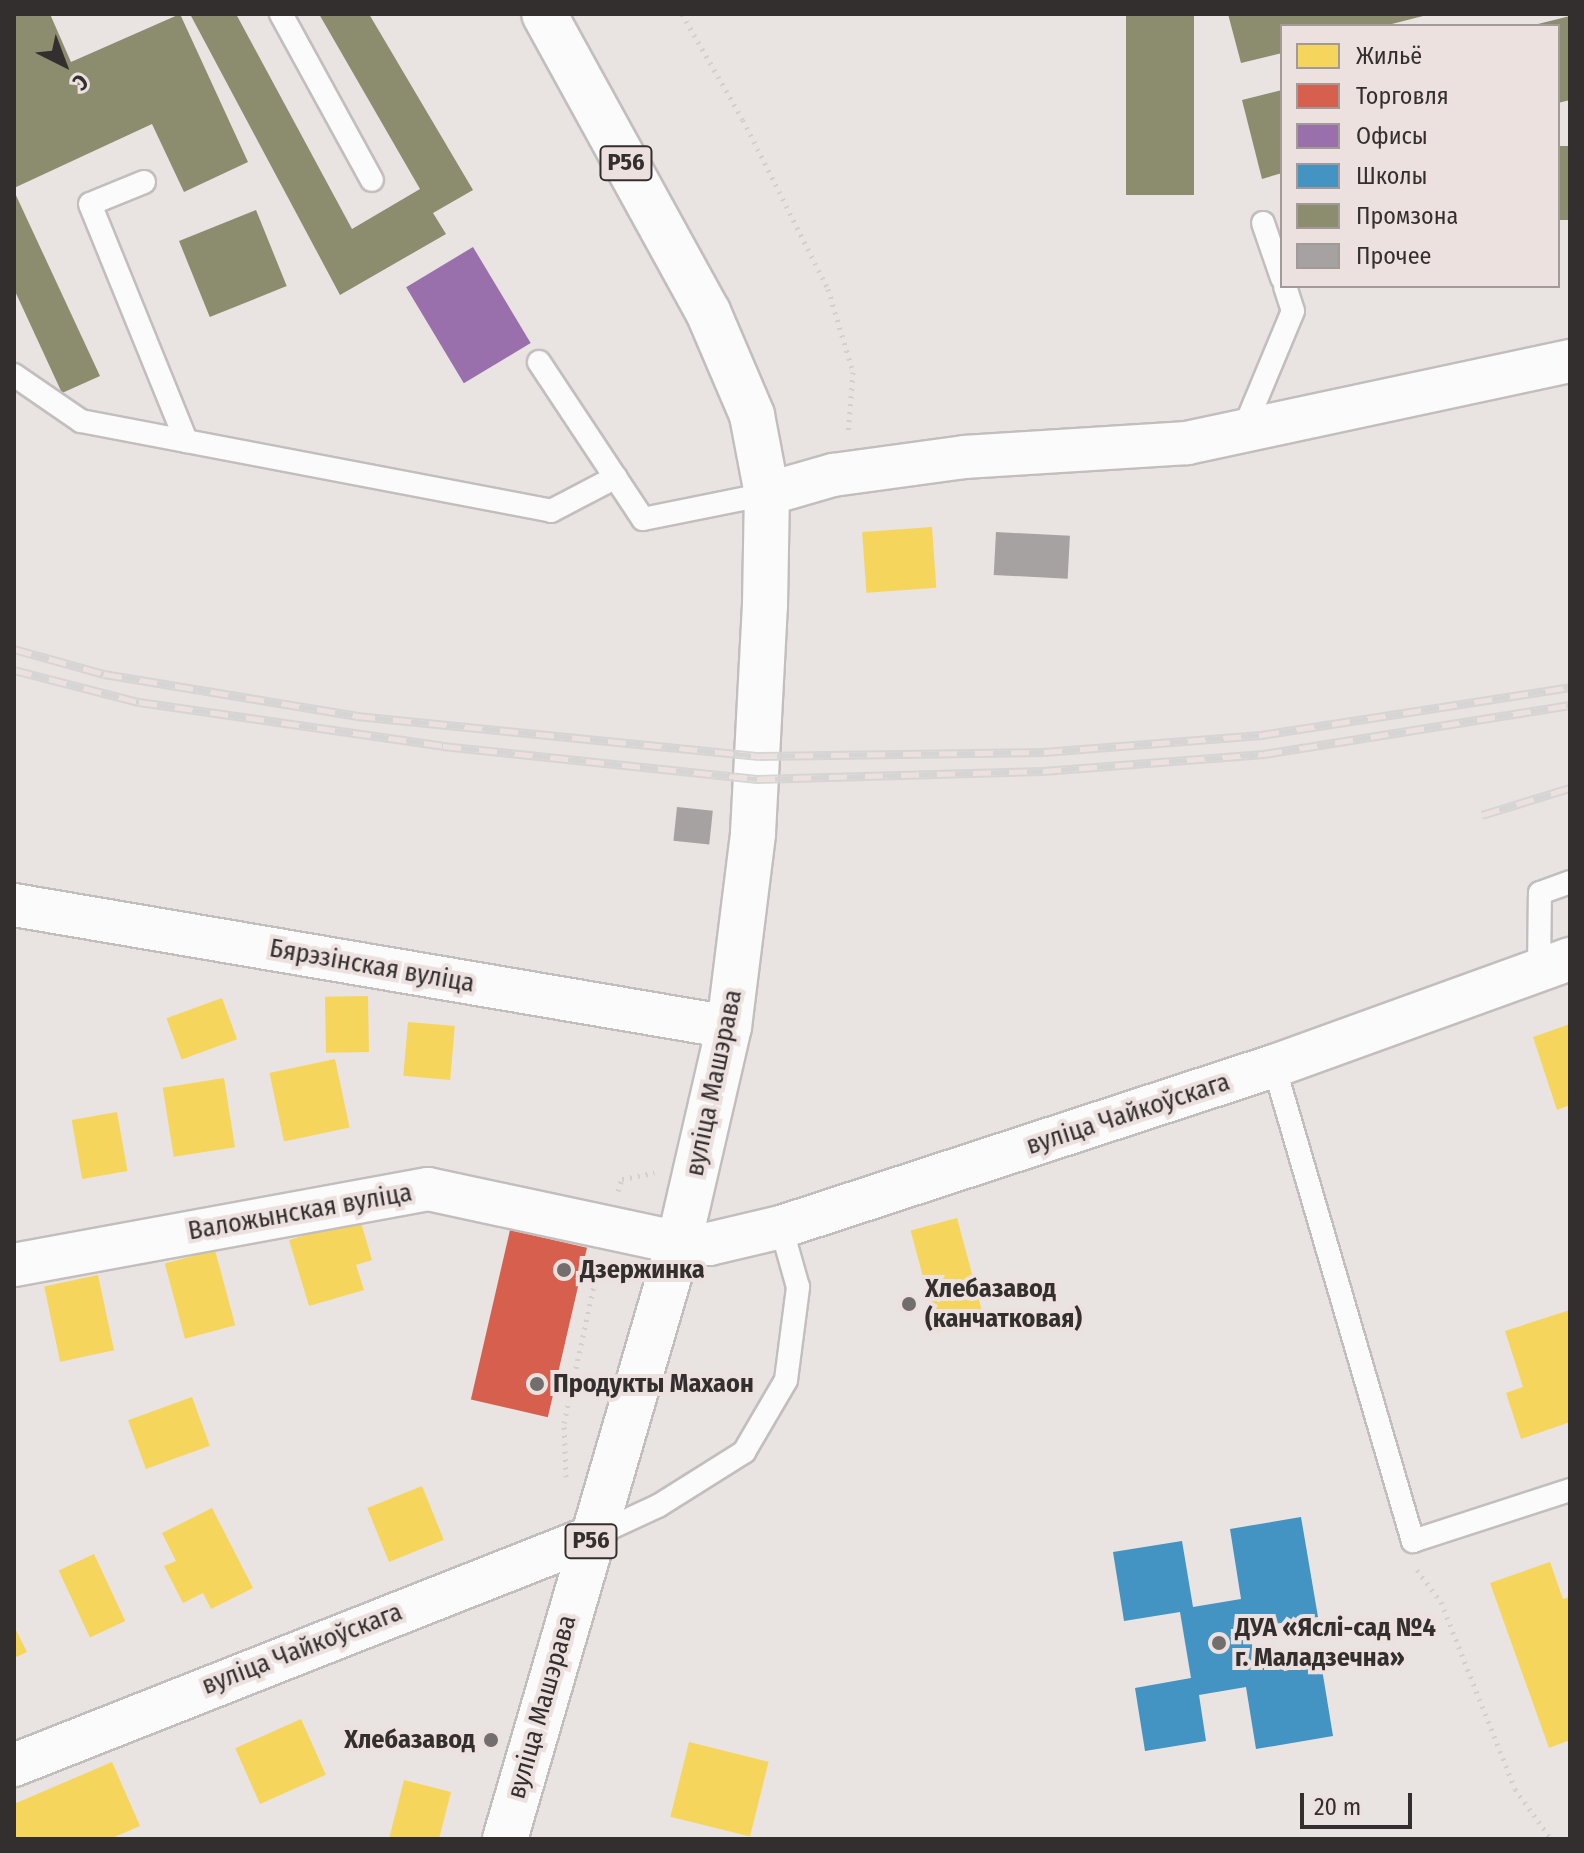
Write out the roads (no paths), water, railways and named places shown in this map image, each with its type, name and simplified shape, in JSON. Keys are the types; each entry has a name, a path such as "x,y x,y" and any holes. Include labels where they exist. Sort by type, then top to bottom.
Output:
{"main road":[{"name":"вуліца Машэрава","path":"505,1839 679,1243 729,1027 759,756 767,494 752,415 708,312 544,14"}],"street":[{"path":"767,494 833,475 965,457 1187,443 1570,361"},
{"name":"Бярэзінская вуліца","path":"14,905 729,1027"},
{"name":"вуліца Чайкоўскага","path":"679,1243 709,1244 781,1227 1274,1066 1554,964"},
{"name":"Валожынская вуліца","path":"14,1265 428,1189 679,1243"},
{"name":"вуліца Чайкоўскага","path":"14,1765 592,1537"}],"lane":[{"path":"281,14 372,180"},
{"path":"144,182 90,204 186,441"},
{"path":"1263,223 1280,272"},
{"path":"1243,431 1293,311 1286,288"},
{"path":"539,362 643,519 767,494"},
{"path":"14,375 81,421 551,511 616,477"},
{"path":"1554,964 1540,893 1570,882"},
{"path":"1274,1066 1413,1541 1570,1490"},
{"path":"592,1537 658,1506 744,1452 786,1380 798,1287 781,1227"}],"railway":[{"path":"14,649 104,674 357,716 759,756 1044,752 1261,735 1570,687"},
{"path":"14,670 139,702 443,746 757,779 1043,771 1264,754 1570,705"},
{"path":"1482,815 1570,788"}],"place":[{"name":"Дзержинка","path":"564,1270"},
{"name":"Хлебазавод (канчатковая)","path":"909,1304"},
{"name":"Продукты Махаон","path":"537,1384"},
{"name":"ДУА «Яслі-сад №4 г. Маладзечна»","path":"1219,1643"},
{"name":"Хлебазавод","path":"491,1740"}]}
